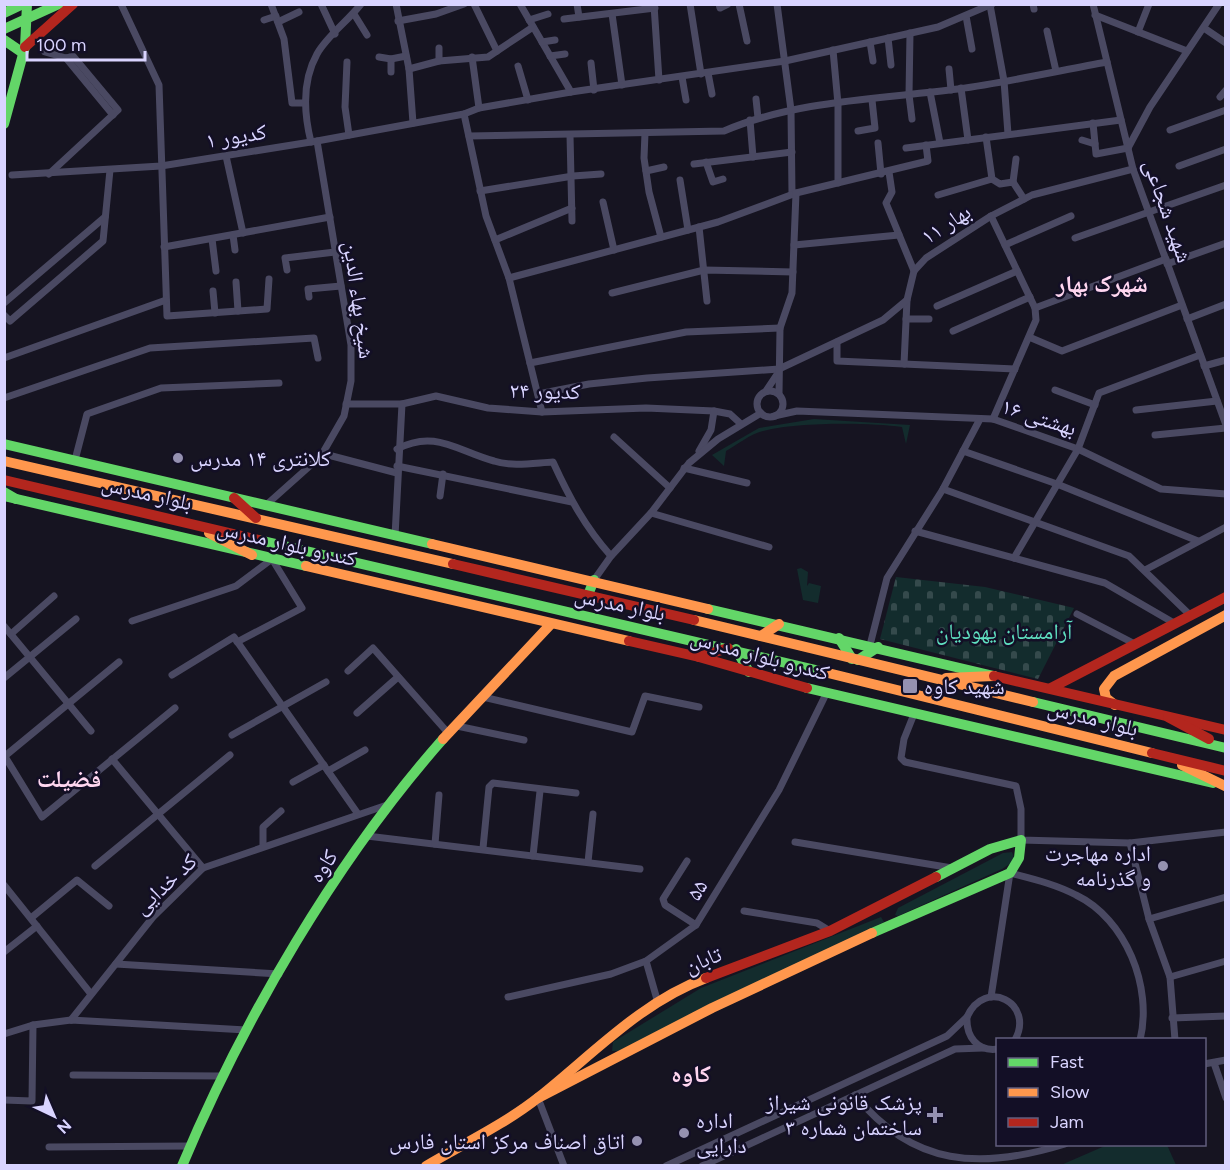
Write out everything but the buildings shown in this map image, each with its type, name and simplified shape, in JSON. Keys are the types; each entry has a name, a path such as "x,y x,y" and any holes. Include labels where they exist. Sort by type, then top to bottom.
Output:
{"main road":[{"path":"4,29 59,4"},
{"path":"24,50 73,4"},
{"path":"4,123 24,50 24,21 17,7"},
{"path":"4,40 24,50"},
{"name":"کندرو بلوار مدرس","path":"4,444 395,536 594,580 1226,730"},
{"name":"بلوار مدرس","path":"4,461 588,595 1224,747"},
{"name":"بلوار مدرس","path":"4,480 732,649 1226,771"},
{"name":"کندرو بلوار مدرس","path":"4,492 10,498 550,625 699,657 826,694 1225,786"},
{"path":"234,498 259,520"},
{"path":"192,524 252,555"},
{"path":"363,565 369,545"},
{"path":"588,595 594,580"},
{"path":"1051,688 1226,597"},
{"path":"1115,705 1106,698 1104,689 1114,676 1128,666 1226,615"},
{"path":"761,636 780,624 788,643"},
{"name":"کاوه","path":"182,1166 221,1077 246,1030 308,925 367,836 389,804 453,730 550,625"},
{"path":"839,638 855,659 874,646"},
{"path":"699,657 732,649 749,672"},
{"path":"1120,652 1118,662 1122,666 1128,666"},
{"path":"934,679 994,676"},
{"path":"1168,717 1224,747"},
{"path":"1162,756 1225,786"},
{"path":"538,1098 608,1060 895,922 1010,873 1019,858 1021,840"},
{"name":"تابان","path":"426,1166 538,1098 596,1047 658,1003 697,981 830,931 990,849 1021,840"},
{"path":"885,903 895,922"}],"street":[{"path":"121,4 159,85 167,316 267,309 269,279"},
{"path":"272,4 284,39 292,103 305,103"},
{"path":"321,4 335,34"},
{"path":"396,4 409,69 413,123"},
{"path":"398,21 436,14 464,4"},
{"path":"474,4 497,51"},
{"path":"520,4 571,92"},
{"path":"577,4 579,16"},
{"path":"690,4 704,73 712,94"},
{"path":"719,4 720,8 728,4"},
{"path":"739,4 747,41"},
{"path":"777,4 791,110 794,193 792,293 780,328 779,394 783,402 797,411"},
{"name":"شهید شجاعی","path":"1093,4 1133,168 1226,427"},
{"path":"1138,32 1149,4"},
{"path":"1093,123 1096,154 1128,148 1150,107 1219,4"},
{"path":"991,5 1004,81 1008,134"},
{"name":"کدیور ۱","path":"12,175 161,166 314,142 464,114 479,108 571,92 785,61 938,27 991,5"},
{"path":"564,19 612,14 654,6 659,80"},
{"path":"356,8 367,35"},
{"name":"شیخ بهاء الدین","path":"265,506 321,456 344,416 351,381 351,345 330,217 314,142 305,118 305,103 310,75 317,54 356,8"},
{"path":"264,20 277,19 299,12"},
{"path":"409,69 439,61 488,57 548,14"},
{"path":"612,14 622,85"},
{"path":"1095,15 1187,51"},
{"path":"966,16 972,49"},
{"path":"1203,28 1226,44"},
{"path":"1047,31 1056,71"},
{"path":"910,33 909,95 912,119"},
{"path":"888,38 891,65"},
{"path":"542,42 555,39"},
{"path":"870,42 873,61"},
{"path":"439,48 439,61"},
{"path":"833,50 838,104 838,183"},
{"path":"45,52 66,58 113,115 49,174"},
{"path":"550,56 565,54"},
{"path":"379,57 391,59 406,57"},
{"path":"472,57 479,108"},
{"path":"391,59 391,72"},
{"path":"347,62 345,107 349,135"},
{"path":"469,136 724,131 754,119 791,110 951,90 1107,62"},
{"path":"591,63 594,90"},
{"path":"518,66 528,100"},
{"path":"949,69 951,90"},
{"path":"682,77 686,100"},
{"path":"962,88 968,140"},
{"path":"1220,98 1226,90"},
{"path":"930,92 940,143"},
{"path":"753,156 756,99"},
{"path":"858,131 875,128 872,100"},
{"path":"1170,130 1226,110"},
{"path":"464,114 480,191 509,278 542,412"},
{"path":"906,148 1121,120"},
{"path":"645,133 646,171 662,237"},
{"path":"570,135 573,176 572,220"},
{"path":"986,137 992,179"},
{"path":"1082,140 1095,144"},
{"path":"878,143 892,192 886,203 914,271"},
{"path":"509,278 699,227 794,193 928,161 926,145"},
{"path":"1179,166 1226,149"},
{"path":"694,164 792,152"},
{"path":"226,156 243,233"},
{"path":"1016,159 1014,182 1024,199"},
{"path":"705,162 713,182 723,179"},
{"path":"646,171 664,167"},
{"name":"بهار ۱۱","path":"904,364 907,300 914,271 926,258 992,216 1024,199 1133,168"},
{"path":"4,315 10,321 103,241 110,170"},
{"path":"480,191 573,176 601,174"},
{"path":"938,195 992,179 1000,184 1014,182"},
{"path":"680,180 687,230"},
{"path":"1075,238 1226,185"},
{"path":"603,202 614,250"},
{"path":"495,240 572,208"},
{"path":"992,216 1035,308 1036,320 993,419"},
{"path":"1005,245 1071,216"},
{"path":"4,303 105,217"},
{"path":"164,247 330,217"},
{"path":"699,227 707,301"},
{"path":"233,235 235,250"},
{"path":"794,245 899,235"},
{"path":"212,239 216,271"},
{"path":"1035,308 1226,243"},
{"path":"287,270 285,258 335,252"},
{"path":"612,293 704,270 793,272"},
{"path":"938,306 1017,271"},
{"path":"236,282 238,311"},
{"path":"309,297 308,289 341,286"},
{"path":"213,291 215,313"},
{"path":"953,331 1030,297"},
{"path":"4,358 166,300"},
{"path":"538,394 589,384 647,378 778,371 883,320 907,300"},
{"path":"1187,319 1226,304"},
{"path":"1029,337 1062,351 1182,305"},
{"path":"906,319 929,319"},
{"path":"530,363 628,341 686,332 780,328"},
{"path":"4,398 150,348 314,338 318,358"},
{"path":"837,342 837,361 1015,369"},
{"path":"1014,558 1078,449 1099,393 1200,355"},
{"path":"1204,366 1226,360"},
{"path":"761,413 757,401 778,371"},
{"path":"75,460 87,414 161,388 279,383"},
{"path":"1055,390 1095,405"},
{"path":"766,391 779,394"},
{"name":"کدیور ۲۴","path":"346,404 402,404 436,396 488,408 542,412 646,408 714,411 730,414 741,424"},
{"path":"1136,410 1217,401"},
{"path":"594,580 611,556 651,513 684,468 696,456 741,424 761,413 774,416 781,411 783,402"},
{"path":"395,536 397,449 402,404"},
{"path":"696,456 706,441 714,411"},
{"name":"۱۶ بهشتی","path":"774,416 797,411 993,419 1078,449 1161,489 1226,494"},
{"path":"874,646 887,578 943,489 980,419"},
{"path":"1155,435 1226,427"},
{"path":"614,436 670,488"},
{"path":"397,449 409,442 433,440 507,464 554,462 572,502 590,533 611,556"},
{"path":"963,451 1057,484 1198,542"},
{"path":"332,456 397,469 443,474 572,502"},
{"path":"684,468 747,483"},
{"path":"440,496 443,474"},
{"path":"943,489 1129,556 1190,615"},
{"path":"651,513 769,547"},
{"path":"1145,570 1226,527"},
{"path":"915,531 1105,583 1174,623"},
{"path":"132,621 236,586 272,560 302,608 172,675"},
{"path":"11,634 54,596"},
{"path":"1077,614 1135,644"},
{"path":"4,678 76,619"},
{"path":"4,626 91,731"},
{"path":"236,640 358,814"},
{"path":"348,671 373,648 453,730 524,740"},
{"path":"118,662 5,755 42,817 175,708"},
{"path":"357,713 398,676"},
{"path":"232,735 326,682"},
{"name":"۵۵","path":"508,997 583,982 646,961 696,925 780,790 826,694"},
{"path":"483,697 632,732 645,696 699,706"},
{"path":"914,714 904,739 902,758 905,762 1016,786 1022,809 1021,840 1130,843 1226,832"},
{"path":"293,782 365,750"},
{"path":"95,866 230,755"},
{"path":"112,759 203,867"},
{"path":"483,849 491,785 576,793"},
{"path":"532,856 540,791"},
{"path":"435,844 440,795"},
{"name":"کد خدایی","path":"70,1020 153,918 203,867 389,804"},
{"path":"263,846 263,827 281,811"},
{"path":"588,862 593,814"},
{"path":"367,836 640,869"},
{"path":"795,842 952,868"},
{"path":"1130,843 1149,919 1170,977 1175,1038"},
{"path":"687,861 663,899 665,904 696,925"},
{"path":"991,997 1010,873 1042,881 1078,896 1108,920 1130,951 1142,987 1143,1026 1140,1038"},
{"path":"31,918 77,880 109,906"},
{"path":"4,885 91,994"},
{"path":"1149,919 1226,897"},
{"path":"744,911 817,923 830,931"},
{"path":"4,952 37,926"},
{"path":"646,961 658,1003"},
{"path":"1170,977 1226,961"},
{"path":"116,964 279,974"},
{"path":"666,1166 946,1036 968,1017 978,1002 991,997 1003,998 1016,1008 1020,1024 1016,1038"},
{"path":"1172,1018 1226,1016"},
{"path":"968,1017 970,1035 983,1048"},
{"path":"4,1034 33,1025 70,1020 246,1030"},
{"path":"4,1100 32,1101 33,1025"},
{"path":"702,1166 955,1049 996,1049"},
{"path":"1206,1064 1226,1060"},
{"path":"1214,1063 1226,1098"},
{"path":"73,1075 221,1077"},
{"path":"855,1095 886,1129 904,1143 935,1158 969,1165 1004,1165 1038,1158 1061,1146"},
{"path":"538,1098 564,1166"},
{"path":"49,1147 190,1146"}],"green space":[{"path":"814,419 910,425 906,444 902,427 812,424 777,428 753,435 726,451 724,466 712,455 759,428"},
{"path":"801,568 808,572 807,586 809,583 821,586 818,603 803,600 797,569"},
{"name":"آرامستان یهودیان","path":"896,577 985,587 1074,608 1038,679 880,639"},
{"path":"1012,852 1014,857 1011,863 1002,869 898,916 895,915 898,908 1003,853"},
{"path":"881,917 884,922 618,1051 612,1051 613,1042 701,988"},
{"path":"1105,1146 1167,1146 1176,1165 1061,1165"}],"traffic: fast":[{"path":"4,13 23,4"},
{"path":"4,124 25,47 27,4"},
{"path":"4,29 59,4"},
{"path":"4,40 23,53"},
{"path":"4,444 432,544"},
{"path":"4,492 16,499"},
{"path":"8,497 306,566"},
{"path":"259,540 820,671"},
{"path":"588,595 594,580"},
{"path":"708,609 994,676"},
{"path":"839,638 852,659"},
{"path":"858,660 878,647"},
{"path":"736,649 749,672"},
{"path":"807,688 1213,783"},
{"path":"1033,702 1226,748"},
{"path":"182,1166 234,1054 296,942 366,836 443,739"},
{"path":"872,933 1010,873 1019,858 1021,840 990,849 936,877"}],"traffic: slow":[{"path":"4,461 453,564"},
{"path":"209,533 252,555"},
{"path":"432,544 708,609"},
{"path":"306,566 629,641"},
{"path":"1115,705 1106,698 1104,689 1114,676 1226,615"},
{"path":"694,620 1033,702"},
{"path":"761,636 779,624"},
{"path":"443,739 550,625"},
{"path":"820,671 1152,753"},
{"path":"946,678 994,676"},
{"path":"1182,765 1225,786"},
{"path":"538,1098 712,1008 872,933"},
{"path":"426,1166 526,1107 639,1015 682,988 706,978"}],"traffic: jam":[{"path":"25,47 73,4"},
{"path":"4,480 259,540"},
{"path":"234,498 256,518"},
{"path":"453,564 694,620"},
{"path":"1051,688 1226,597"},
{"path":"629,641 699,657 807,688"},
{"path":"699,657 728,648"},
{"path":"994,676 1226,730"},
{"path":"1168,717 1209,739"},
{"path":"1152,753 1226,771"},
{"path":"706,978 830,931 936,877"}],"place":[{"name":"کلانتری ۱۴ مدرس","path":"178,458"},
{"name":"شهید کاوه","path":"910,686"},
{"name":"اداره مهاجرت و گذرنامه","path":"1163,866"},
{"name":"پزشک قانونی شیراز ساختمان شماره ٣","path":"935,1115"},
{"name":"اداره دارایی","path":"684,1133"},
{"name":"اتاق اصناف مرکز استان فارس","path":"637,1141"}],"district":[{"name":"شهرک بهار","path":"1102,283"},
{"name":"فضیلت","path":"69,778"},
{"name":"کاوه","path":"691,1073"}]}
